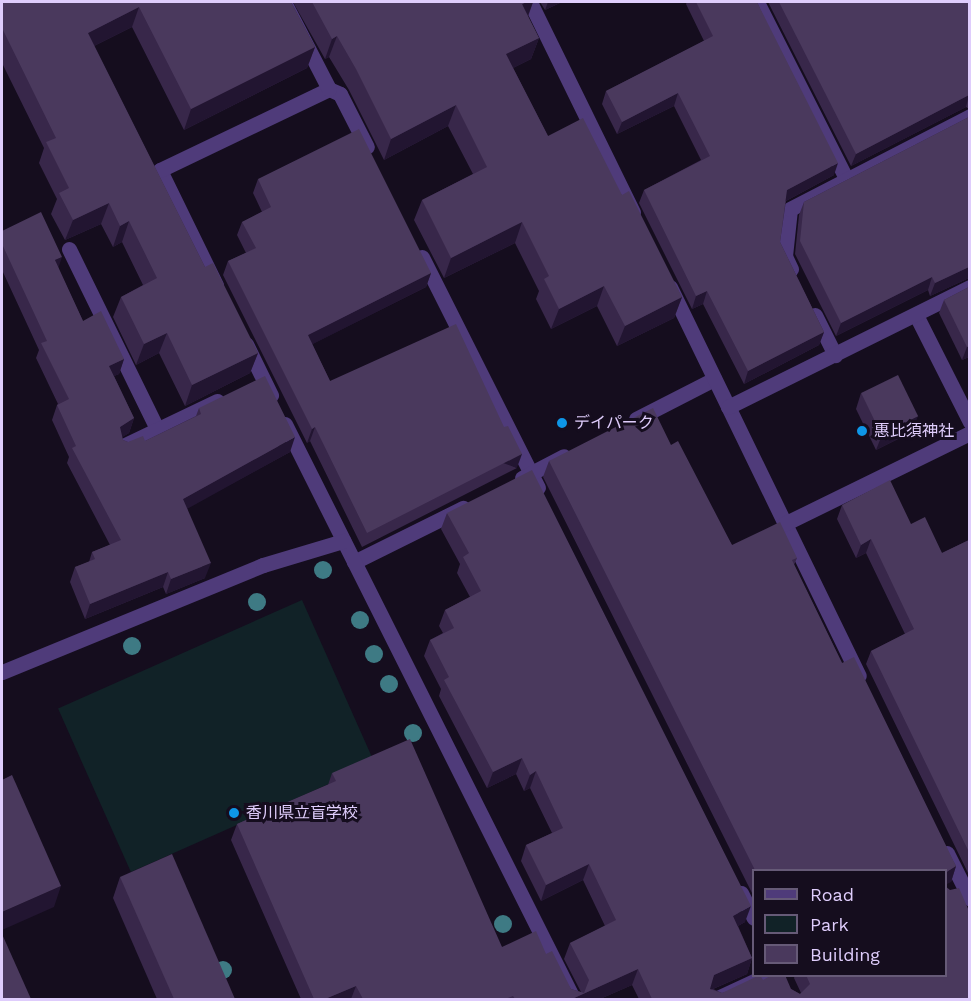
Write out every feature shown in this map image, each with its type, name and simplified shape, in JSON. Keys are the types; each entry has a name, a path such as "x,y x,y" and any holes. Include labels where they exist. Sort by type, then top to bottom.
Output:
{"street":[{"path":"284,2 329,89 340,94 372,157"},
{"path":"530,2 642,230"},
{"path":"757,2 847,180"},
{"path":"222,295 160,170 329,89"},
{"path":"835,355 784,256 790,209 969,116"},
{"path":"414,242 547,506"},
{"path":"69,249 158,429"},
{"path":"662,272 868,693"},
{"path":"728,407 969,287"},
{"path":"916,315 969,422"},
{"path":"237,326 258,381 354,562 574,999"},
{"path":"618,428 714,379"},
{"path":"123,447 231,394"},
{"path":"784,524 969,433"},
{"path":"510,484 576,450"},
{"path":"354,562 479,500"},
{"path":"2,672 263,565 343,541"},
{"path":"941,841 968,891 948,895"},
{"path":"732,876 752,916"},
{"path":"713,999 761,977"}],"green space":[{"path":"302,600 375,764 131,872 58,709"}],"building":[{"path":"2,2 291,2 315,47 191,109 139,7 88,33 205,267 213,263 258,353 192,385 167,333 144,344 121,297 157,278 129,221 120,226 109,203 73,220 59,193 69,188 46,142 56,138 2,28"},
{"path":"312,2 527,2 522,4 539,38 506,54 548,136 583,118 622,195 629,191 682,297 625,326 604,286 559,309 544,279 549,276 522,222 451,258 422,200 487,167 456,105 391,139 337,36 332,39"},
{"path":"696,2 757,2 838,163 787,190 780,242 824,332 748,371 707,291 696,296 644,190 710,156 678,93 622,122 606,91 713,36"},
{"path":"779,2 969,2 969,95 856,154"},
{"path":"969,117 969,267 935,283 932,277 841,323 800,241 804,202"},
{"path":"359,129 431,273 308,335 330,381 456,324 504,427 508,426 522,454 367,533 315,427 312,429 228,261 256,248 242,222 271,207 258,179"},
{"path":"41,212 62,257 55,260 83,321 101,311 124,359 109,366 134,418 120,427 123,440 128,442 143,436 145,441 201,414 199,408 265,376 295,437 183,499 211,563 171,579 168,572 90,604 75,567 95,559 92,552 121,540 72,448 76,446 57,405 69,399 41,343 47,341 2,244 2,231"},
{"path":"969,287 969,346 967,347 944,300"},
{"path":"898,375 918,416 881,434 861,393"},
{"path":"653,408 671,445 678,441 732,545 780,522 797,558 792,560 842,663 854,657 956,866 947,872 947,869 754,869 549,461"},
{"path":"532,470 751,906 733,916 752,958 714,975 710,989 722,993 756,977 761,977 763,980 768,977 786,977 791,989 800,994 810,984 807,977 947,977 947,888 950,890 959,888 969,911 969,999 652,999 638,969 572,999 515,999 513,996 505,999 363,999 356,986 325,999 314,999 237,824 336,781 332,773 410,739 502,947 536,931 546,954 552,951 571,989 584,993 589,980 570,943 616,920 589,864 546,885 526,845 563,828 536,771 530,775 522,758 493,772 444,680 449,677 430,640 454,628 445,610 481,591 463,557 469,553 447,513"},
{"path":"890,480 911,524 925,517 942,553 969,540 969,852 871,651 914,629 871,539 861,545 842,505"},
{"path":"12,775 61,886 2,912 2,780"},
{"path":"172,854 235,999 174,999 120,877"},
{"path":"2,934 31,999 2,999"}],"place":[{"name":"デイパーク","path":"562,423"},
{"name":"惠比須神社","path":"862,431"},
{"name":"香川県立盲学校","path":"234,813"}]}
